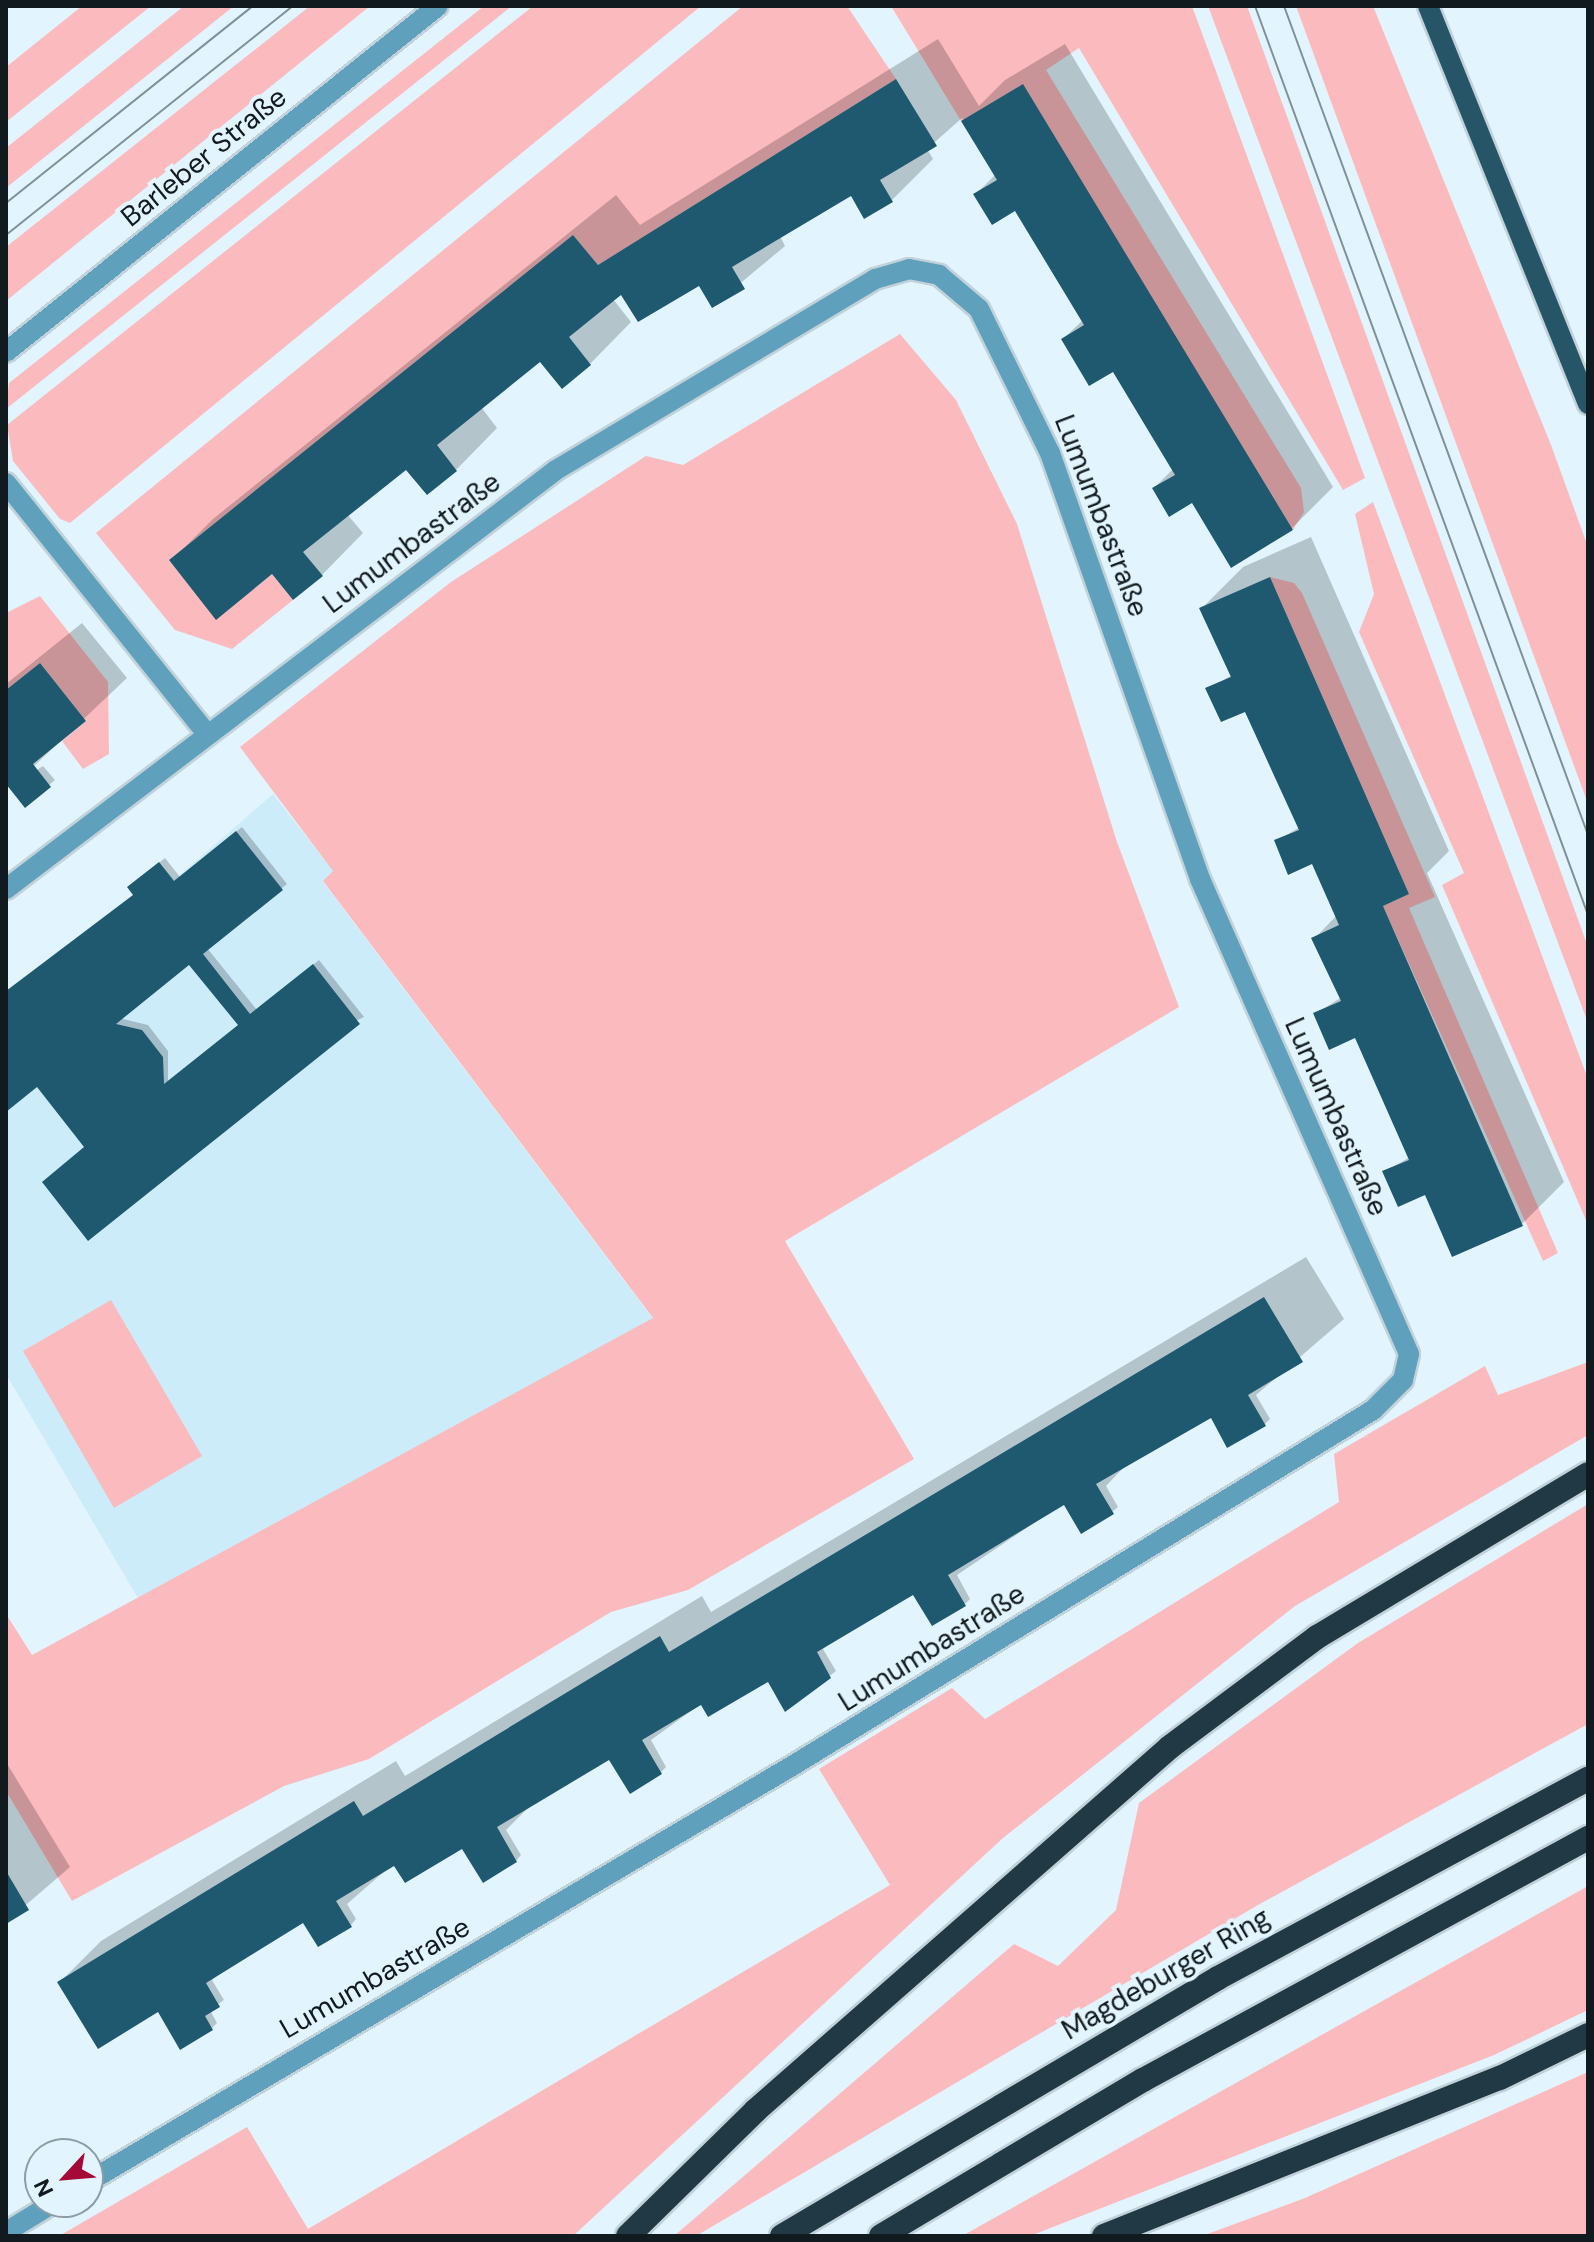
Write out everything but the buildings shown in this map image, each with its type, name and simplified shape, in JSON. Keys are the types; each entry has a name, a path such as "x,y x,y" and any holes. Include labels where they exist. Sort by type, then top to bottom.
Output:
{"highway":[{"path":"628,2236 766,2101 1170,1747 1317,1637 1588,1474"},
{"name":"Magdeburger Ring","path":"782,2236 1190,1994 1588,1779"},
{"path":"881,2236 1143,2080 1588,1838"},
{"path":"1104,2236 1500,2078 1588,2035"}],"main road":[{"path":"1428,6 1588,404"}],"street":[{"name":"Barleber Straße","path":"6,352 438,6"},
{"name":"Lumumbastraße","path":"6,889 556,470 875,279 909,269 939,275 979,309 1050,453 1200,879 1409,1354 1403,1380 1373,1410 792,1766 104,2173"},
{"path":"6,483 207,734"},
{"path":"6,2232 29,2218"}],"shaded area":[{"path":"82,6 151,6 6,122 6,67"},
{"path":"184,6 234,6 6,188 6,148"},
{"path":"310,6 370,6 6,301 6,247"},
{"path":"484,6 512,6 6,409 9,383"},
{"path":"533,6 701,6 70,523 60,519 13,461 7,425"},
{"path":"743,6 847,6 896,79 598,265 573,235 169,560 216,619 272,574 293,600 232,649 175,630 96,533"},
{"path":"891,6 1192,6 1365,478 1343,490 1079,48 1046,70 1301,488 1304,512 1293,530 1020,86 961,121"},
{"path":"1208,6 1247,6 1588,947 1588,1023"},
{"path":"1296,6 1373,6 1551,445 1588,547 1588,804"},
{"path":"900,334 956,400 1017,524 1117,842 1179,1007 785,1241 914,1459 688,1590 611,1612 369,1759 284,1786 72,1901 6,1791 6,1614 32,1655 653,1318 323,881 333,871 240,747 451,582 646,456 683,465"},
{"path":"1373,502 1588,1079 1588,1225 1442,885 1464,873 1359,632 1374,594 1355,514"},
{"path":"1270,577 1294,583 1302,593 1435,897 1409,908 1558,1253 1543,1261 1383,906 1409,894"},
{"path":"40,596 108,682 109,754 83,769 62,741 86,721 40,663 6,690 6,613"},
{"path":"273,794 334,872 323,882 653,1319 139,1600 6,1374 6,991 133,895 159,862 174,880"},
{"path":"111,1300 202,1456 114,1508 23,1351"},
{"path":"1588,1362 1588,1435 1295,1606 1003,1838 573,2236 59,2236 90,2218 104,2218 104,2210 247,2127 308,2229 890,1885 819,1769 952,1688 985,1719 1339,1502 1334,1454 1485,1366 1498,1395"},
{"path":"1588,1504 1588,1724 1258,1905 696,2236 674,2236 1014,1944 1058,1966 1116,1910 1139,1803 1358,1643"},
{"path":"1588,1886 1588,2010 1494,2055 1030,2236 962,2236"},
{"path":"1588,2072 1588,2236 1202,2236 1305,2198"}],"tram line":[{"path":"6,203 253,6"},
{"path":"6,235 293,6"},
{"path":"1255,6 1588,915"},
{"path":"1284,6 1588,835"}]}
